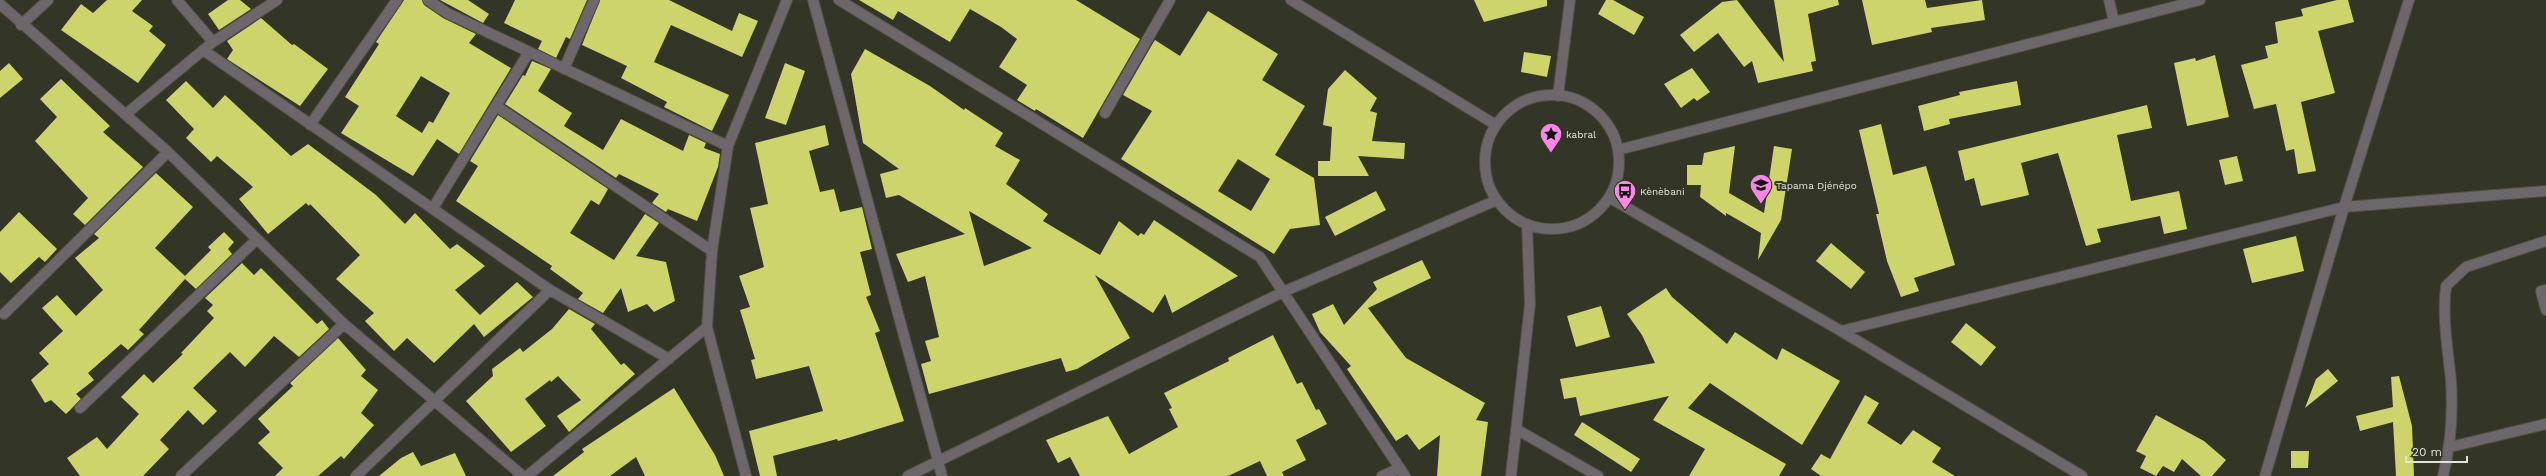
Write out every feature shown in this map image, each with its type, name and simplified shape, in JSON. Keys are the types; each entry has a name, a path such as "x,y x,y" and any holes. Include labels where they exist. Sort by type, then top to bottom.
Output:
{"street":[{"path":"21,25 48,0"},
{"path":"177,0 213,42"},
{"path":"126,114 213,42 277,0"},
{"path":"310,125 397,0"},
{"path":"428,0 447,13 728,146"},
{"path":"564,69 594,0"},
{"path":"746,476 707,327 712,251 728,146 787,0"},
{"path":"813,0 942,476"},
{"path":"839,0 1260,257 1402,472 1382,476"},
{"path":"1105,113 1170,0"},
{"path":"1291,0 1496,125"},
{"path":"1558,96 1570,0"},
{"path":"2109,0 2114,22"},
{"path":"1618,150 2200,0"},
{"path":"2265,476 2344,207 2409,0"},
{"path":"0,4 21,25 126,114 168,152 256,240 344,324 523,476"},
{"path":"203,50 550,290 669,360"},
{"path":"433,208 529,52"},
{"path":"1558,96 1579,101 1597,113 1611,130 1618,150 1620,166 1616,183 1610,198 1594,215 1573,226 1550,229 1527,224 1510,214 1497,200 1488,182 1485,163 1488,143 1496,125 1512,108 1534,98 1558,96"},
{"path":"496,106 712,251"},
{"path":"4,314 168,152"},
{"path":"1841,331 2344,207 2546,191"},
{"path":"1610,198 1841,331 2082,476"},
{"path":"908,476 1283,292 1497,200"},
{"path":"1511,476 1530,304 1527,224"},
{"path":"80,408 256,240"},
{"path":"2443,476 2450,447 2451,384 2444,318 2446,286 2466,267 2546,242"},
{"path":"356,476 550,290"},
{"path":"2546,290 2541,291 2546,310"},
{"path":"181,476 344,324"},
{"path":"527,476 707,327"},
{"path":"2450,447 2546,424"},
{"path":"1516,430 1598,476"}],"building":[{"path":"107,0 142,0 132,11 153,26 149,31 166,45 138,83 61,30 81,4 93,13"},
{"path":"228,0 240,0 251,9 219,30 208,14"},
{"path":"404,0 422,0 424,5 443,18 476,34 469,43 511,68 459,154 437,139 413,176 341,133 359,106 345,97 379,44 376,42","holes":["421,76 450,93 433,123 429,121 422,133 396,116"]},
{"path":"440,0 468,0 489,14 483,23"},
{"path":"515,0 587,0 570,39 566,37 556,58 538,49 542,41 504,23"},
{"path":"600,0 669,0 732,31 739,13 758,21 742,57 671,25 654,62 729,95 712,131 664,107 667,102 621,78 627,66 582,45"},
{"path":"859,0 1076,0 1140,39 1083,138 1036,109 1035,111 1017,100 1027,85 999,67 1017,39 1001,27 970,9 950,42 898,11 893,20"},
{"path":"1474,0 1547,0 1547,6 1484,22"},
{"path":"1606,0 1613,0 1644,17 1634,35 1598,14"},
{"path":"1737,0 1784,62 1774,0 1838,0 1839,5 1808,14 1816,61 1811,62 1813,71 1758,83 1752,61 1744,67 1718,33 1694,52 1680,35 1722,2"},
{"path":"1862,0 1925,0 1927,8 1982,0 1985,20 1931,28 1932,32 1872,45"},
{"path":"2337,0 2348,0 2354,22 2318,31 2335,93 2301,102 2316,171 2298,174 2294,149 2286,151 2276,104 2254,109 2241,65 2268,58 2265,46 2278,43 2275,22 2303,16 2301,9"},
{"path":"1208,11 1278,54 1262,80 1305,106 1275,155 1314,178 1320,225 1290,229 1274,254 1121,159 1152,111 1123,95 1155,40 1180,56","holes":["1238,159 1270,179 1251,211 1218,191"]},
{"path":"261,18 292,45 294,44 328,69 300,106 227,59 233,50 227,41"},
{"path":"865,49 930,86 964,110 965,108 1003,133 995,146 1020,160 1006,184 1048,214 1043,221 1100,255 1119,221 1138,236 1141,233 1144,235 1154,220 1238,276 1172,313 1165,294 1153,313 1095,275 1130,338 1077,369 1066,372 1061,358 929,394 921,364 931,361 925,341 939,337 925,276 908,282 896,254 965,234 899,195 886,198 880,174 899,169 863,143 851,74","holes":["969,211 1032,248 984,266"]},
{"path":"1524,52 1551,56 1547,77 1521,72"},
{"path":"2215,55 2229,117 2187,126 2174,63 2195,58 2196,61"},
{"path":"532,61 551,69 538,91 572,113 564,126 603,150 621,119 683,151 689,135 706,143 704,148 720,154 718,167 697,221 668,209 666,212 652,203 659,194 619,174 616,178 505,104 523,75 525,76"},
{"path":"9,63 23,79 0,98 0,71"},
{"path":"785,63 805,71 786,125 765,118"},
{"path":"1692,68 1710,92 1697,101 1694,98 1681,108 1664,84"},
{"path":"1345,70 1377,98 1370,111 1377,113 1372,141 1405,143 1404,159 1358,156 1369,176 1318,176 1318,161 1330,161 1332,127 1323,125 1328,89"},
{"path":"61,79 110,126 103,132 143,167 85,225 73,214 88,198 35,141 57,117 40,99"},
{"path":"186,81 213,108 225,95 291,156 308,144 376,195 405,224 415,213 450,249 457,244 485,266 455,290 480,315 517,282 533,297 484,337 474,324 434,363 407,338 394,351 365,321 374,313 336,279 360,255 310,204 309,206 306,203 268,234 239,199 253,187 217,156 211,162 186,138 194,129 166,100"},
{"path":"2017,81 2021,105 1949,119 1950,124 1924,131 1918,106 1960,95 1959,92"},
{"path":"2147,105 2152,128 2117,135 2131,201 2179,191 2187,229 2164,234 2160,216 2097,229 2101,242 2086,246 2058,153 2021,163 2029,195 1981,206 1974,178 1965,181 1958,151"},
{"path":"498,115 608,189 599,205 591,200 570,233 614,260 645,214 659,223 636,256 666,262 675,301 654,312 647,304 628,312 621,288 603,313 578,299 583,293 550,269 552,266 456,201 478,166 470,161"},
{"path":"1881,124 1893,175 1926,166 1955,265 1914,278 1919,291 1901,297 1887,261 1876,214 1879,214 1859,130"},
{"path":"825,125 829,145 809,151 820,192 834,189 840,212 862,207 872,249 860,252 871,295 866,297 880,331 875,333 904,421 838,441 837,439 773,456 777,476 760,476 749,431 823,411 809,366 756,379 751,360 755,359 740,310 750,307 739,276 764,267 750,208 768,204 755,143"},
{"path":"1735,146 1729,193 1764,213 1774,146 1792,149 1781,220 1758,260 1761,233 1726,213 1726,216 1700,197 1701,185 1687,185 1687,165 1702,165 1704,153"},
{"path":"2237,156 2243,181 2225,185 2219,160"},
{"path":"156,173 193,207 155,248 185,276 211,250 208,247 224,232 234,242 228,249 232,254 196,289 185,279 139,330 144,334 128,350 121,344 88,373 94,380 76,394 81,399 66,414 51,400 45,403 31,380 49,364 39,353 63,331 42,308 57,295 76,316 103,290 75,258 99,238 94,234"},
{"path":"1376,191 1386,210 1335,236 1325,217"},
{"path":"19,212 57,249 45,262 39,257 11,283 0,272 0,232"},
{"path":"2296,236 2304,271 2252,283 2243,249"},
{"path":"1831,243 1865,272 1851,289 1816,261"},
{"path":"1422,260 1431,278 1368,308 1406,358 1485,403 1476,420 1488,422 1481,476 1437,476 1440,435 1419,450 1407,434 1396,441 1347,369 1351,366 1320,332 1312,314 1333,304 1344,325 1377,289 1373,282"},
{"path":"242,263 254,275 261,268 317,324 322,320 329,329 299,357 274,336 245,367 230,352 193,388 217,411 203,425 188,410 160,440 169,449 143,476 80,476 67,458 97,437 107,449 139,414 121,397 144,374 153,383 183,354 181,353 214,318 207,311 213,305 205,298"},
{"path":"1666,288 1672,297 1727,344 1735,332 1777,360 1782,348 1840,381 1802,445 1710,383 1688,408 1786,464 1779,476 1689,476 1705,449 1653,420 1669,396 1580,416 1576,397 1564,399 1560,379 1655,363 1642,335 1627,314"},
{"path":"1601,306 1610,337 1576,347 1567,316"},
{"path":"569,309 595,324 591,329 621,365 624,363 635,374 569,432 557,416 581,400 558,376 551,382 550,380 525,399 546,426 511,452 466,401 493,376 492,369 520,348 523,352 552,329"},
{"path":"1966,323 1996,347 1981,366 1951,342"},
{"path":"1273,335 1297,384 1302,382 1316,410 1319,409 1327,424 1296,440 1306,460 1282,472 1284,476 1267,476 1260,461 1228,476 1080,476 1070,457 1058,463 1046,440 1108,416 1129,454 1178,427 1169,409 1172,408 1164,393 1229,361 1228,358"},
{"path":"338,338 366,370 361,376 378,390 361,413 374,425 344,459 341,456 318,476 275,476 283,468 258,443 270,432 258,419 293,386 290,383"},
{"path":"2328,369 2338,381 2305,408 2316,379"},
{"path":"2399,376 2412,426 2414,476 2396,476 2393,422 2360,431 2356,416 2393,407 2391,377"},
{"path":"674,388 715,455 724,476 645,476 636,457 610,476 553,476 584,452 582,449"},
{"path":"1865,395 1879,403 1867,423 1901,445 1913,430 1941,448 1932,462 1955,476 1821,476 1811,469 1821,454 1830,459"},
{"path":"2156,415 2204,441 2226,460 2212,476 2201,476 2182,459 2174,472 2163,466 2156,476 2140,468 2146,456 2136,451"},
{"path":"1582,422 1640,459 1631,472 1574,435"},
{"path":"2291,451 2309,451 2308,468 2291,468"},
{"path":"413,452 421,466 455,453 466,476 379,476 401,458"}],"place":[{"name":"kabral","path":"1551,154"},
{"name":"Tapama Djénépo","path":"1761,204"},
{"name":"Kènèbani","path":"1625,210"}]}
